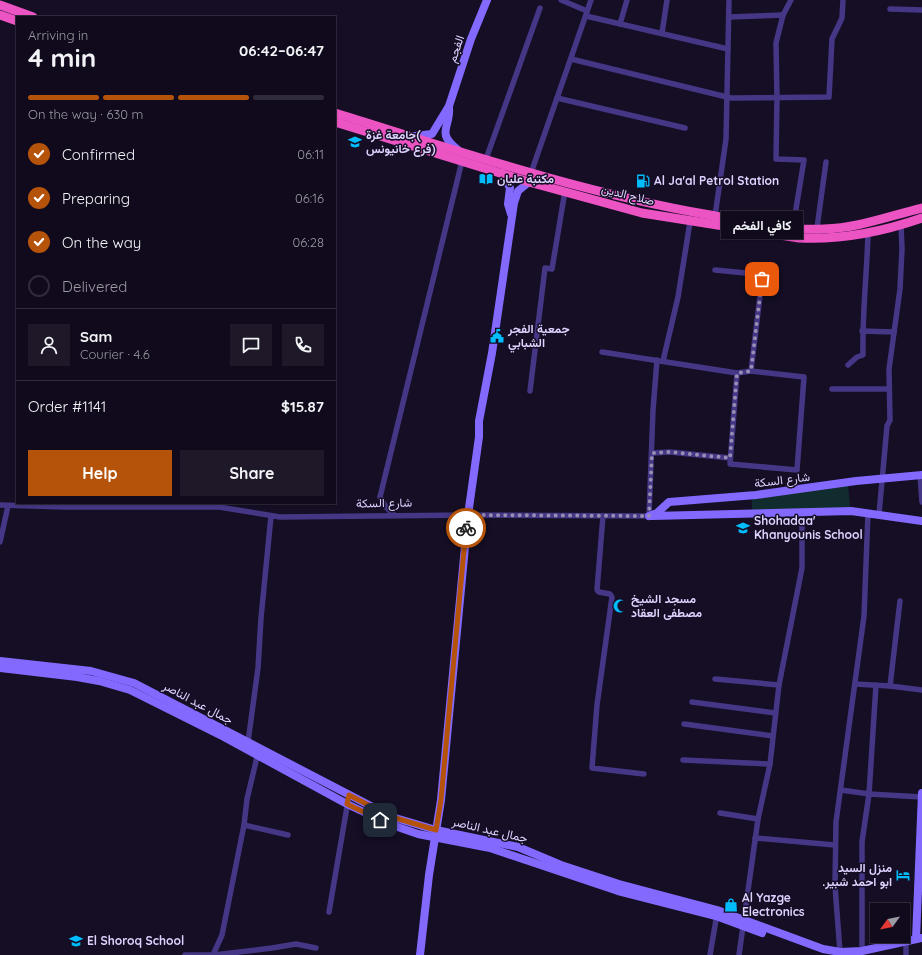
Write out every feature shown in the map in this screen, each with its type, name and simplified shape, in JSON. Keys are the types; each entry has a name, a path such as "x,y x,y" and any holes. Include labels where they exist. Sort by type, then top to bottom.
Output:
{"highway":[{"path":"0,5 30,16"},
{"path":"0,15 16,21"},
{"name":"صلاح الدين","path":"336,113 486,159 565,191 642,212 690,222 798,238 830,238 868,233 922,218"},
{"name":"صلاح الدين","path":"336,122 502,173 614,194 646,203 715,216 794,228 826,229 874,222 922,208"},
{"path":"612,204 610,200 614,194"},
{"path":"642,212 646,210 646,203"}],"main road":[{"name":"الفجم","path":"448,106 471,39 488,0"},
{"path":"414,136 432,134 448,106"},
{"path":"448,106 444,135 458,150"},
{"path":"502,173 510,188 508,204 512,217"},
{"path":"420,955 435,834 441,800 468,515 479,437 479,421 492,353 512,217 518,191 530,178"},
{"name":"شارع السكة","path":"649,516 657,513 669,502 756,495 921,475"},
{"name":"شارع السكة","path":"649,516 868,512 922,521"},
{"name":"جمال عبد الناصر","path":"0,661 68,668 112,676 134,683 248,742 259,751"},
{"name":"جمال عبد الناصر","path":"0,668 77,677 99,681 130,690 259,751 348,799 435,834 518,847 560,865 717,913 802,948 830,955"},
{"path":"920,940 922,793"},
{"name":"جمال عبد الناصر","path":"743,923 813,946 840,952 862,953 906,948 920,940"}],"street":[{"path":"561,0 587,14 620,24 728,49"},
{"path":"530,178 591,0"},
{"path":"620,24 627,0"},
{"path":"662,33 667,0"},
{"path":"715,216 726,138 729,0"},
{"path":"791,0 783,15 776,43 776,159 804,160 793,227"},
{"path":"571,59 727,96 777,98 828,97 832,39 842,18 843,0"},
{"path":"486,159 540,8"},
{"path":"890,9 922,10"},
{"path":"729,17 783,15"},
{"path":"557,98 685,128"},
{"path":"394,515 380,497 462,161"},
{"path":"817,228 826,162"},
{"path":"530,391 545,268 552,269 565,191"},
{"path":"664,361 678,297 690,222"},
{"path":"879,514 887,426 890,420 889,369 901,265 901,224"},
{"path":"848,365 857,357 863,355 863,306 866,286 868,233"},
{"path":"715,270 756,274 762,279 751,371"},
{"path":"862,331 894,332"},
{"path":"602,352 737,373 751,371 804,377 797,470 730,464 737,373"},
{"path":"649,516 652,453 652,410 657,360"},
{"path":"832,389 889,389"},
{"path":"652,453 670,452 730,458"},
{"path":"921,475 922,502"},
{"name":"شارع السكة","path":"0,505 65,508 218,507 239,509 271,516 649,516"},
{"path":"0,542 8,506"},
{"path":"840,952 835,886 836,822 864,616 868,512"},
{"path":"739,955 758,819 770,764 779,685 802,568 802,513"},
{"path":"248,742 258,668 261,618 271,516"},
{"path":"603,516 598,590 599,592 610,594 612,597 597,705 592,768 644,774"},
{"path":"890,686 900,601"},
{"path":"715,679 779,685"},
{"path":"855,684 922,690"},
{"path":"862,953 862,842 869,794 876,686"},
{"path":"692,702 775,713"},
{"path":"684,724 773,736"},
{"path":"213,955 222,935 244,825 247,799 259,751"},
{"path":"683,760 770,764"},
{"path":"840,790 869,794 922,797"},
{"path":"330,912 348,799"},
{"path":"720,813 758,819"},
{"path":"244,825 288,835"},
{"path":"755,838 835,845"},
{"path":"710,955 717,913"},
{"path":"185,955 213,955 296,944 316,948"}],"green space":[{"path":"848,485 850,507 752,513 752,497"}],"way so far":[{"path":"466,528 468,515 649,516 652,453 670,452 730,458 737,373 751,371 762,279"}],"place":[{"name":"جامعة غزة( فرع خانيونس)","path":"355,142"},
{"name":"مكتبة عليان","path":"486,179"},
{"name":"Al Ja'al Petrol Station","path":"643,181"},
{"name":"كافي الفخم","path":"762,279"},
{"name":"جمعية الفجر الشبابي","path":"497,336"},
{"name":"Shohadaa' Khanyounis School","path":"743,528"},
{"name":"مسجد الشيخ مصطفى العقاد","path":"620,606"},
{"name":"منزل السيد .ابو احمد شبير","path":"903,875"},
{"name":"Al Yazge Electronics","path":"731,905"},
{"name":"El Shoroq School","path":"76,941"}],"route":[{"path":"380,820 347,804 349,795 392,817 414,825 436,830 441,800 466,528"}]}
